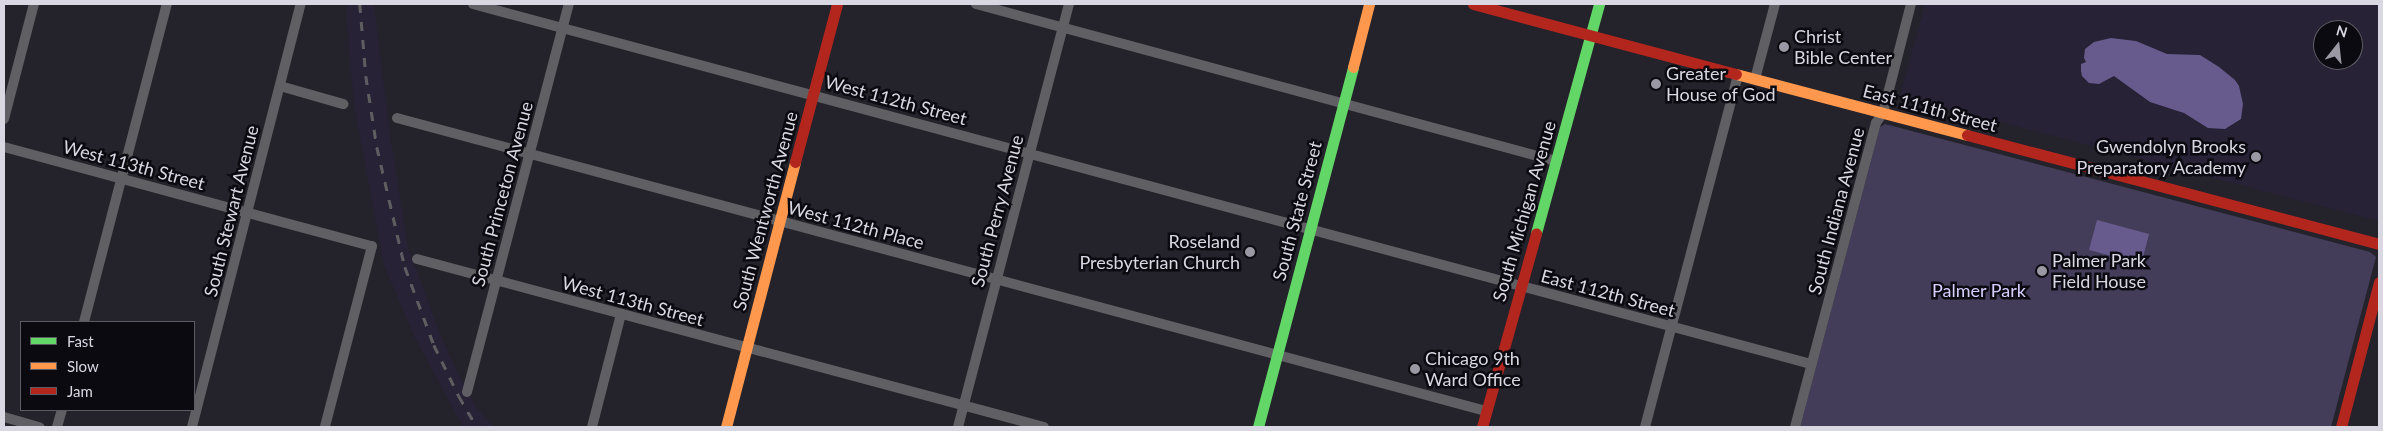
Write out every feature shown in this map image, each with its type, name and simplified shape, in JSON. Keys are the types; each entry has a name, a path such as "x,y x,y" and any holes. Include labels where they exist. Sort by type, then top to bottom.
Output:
{"main road":[{"name":"South Wentworth Avenue","path":"726,427 837,4"},
{"name":"South State Street","path":"1258,427 1369,4"},
{"name":"South Michigan Avenue","path":"1482,427 1599,4"},
{"name":"East 111th Street","path":"1479,5 1883,114 2379,244"},
{"path":"2341,427 2379,282"}],"street":[{"path":"4,119 34,4"},
{"path":"84,321 167,4"},
{"name":"South Stewart Avenue","path":"192,427 301,4"},
{"name":"West 112th Street","path":"473,4 1310,229"},
{"name":"South Princeton Avenue","path":"467,392 569,4"},
{"path":"976,4 1556,161"},
{"name":"South Perry Avenue","path":"958,427 1069,4"},
{"path":"1755,79 1775,4"},
{"name":"South Indiana Avenue","path":"1795,427 1876,123 1883,114 1911,4"},
{"path":"1645,427 1738,75"},
{"path":"280,86 343,104"},
{"name":"West 112th Place","path":"397,118 1486,411"},
{"name":"West 113th Street","path":"4,147 372,246 325,427"},
{"name":"East 112th Street","path":"1310,229 1812,364"},
{"name":"West 113th Street","path":"417,259 1044,427"},
{"path":"592,427 621,314"},
{"path":"57,427 62,411"},
{"path":"4,417 40,427"}],"shaded area":[{"path":"347,4 374,4 390,134 408,247 440,333 458,374 475,405 494,427 463,427 415,338 384,266 354,104"},
{"name":"Gwendolyn Brooks Preparatory Academy","path":"1925,4 2379,4 2378,221 1900,96"},
{"path":"2111,38 2136,41 2167,54 2200,55 2219,67 2235,80 2239,86 2243,104 2241,119 2225,129 2208,128 2184,113 2150,102 2114,76 2099,84 2089,83 2082,76 2081,71 2081,64 2086,62 2084,58 2085,49 2094,42"},
{"path":"2097,220 2149,234 2141,264 2089,250"}],"green space":[{"name":"Palmer Park","path":"1885,124 2370,252 2376,257 2331,427 1800,427 1880,127"}],"railway":[{"path":"360,4 366,76 377,147 405,267 434,345 459,396 477,427"}],"traffic: fast":[{"path":"1536,233 1599,4"},
{"path":"1258,427 1353,67"}],"traffic: slow":[{"path":"1353,67 1369,4"},
{"path":"1736,74 1967,135"},
{"path":"726,427 795,162"}],"traffic: jam":[{"path":"795,162 837,4"},
{"path":"1473,4 1736,74"},
{"path":"1967,135 2379,244"},
{"path":"1482,427 1536,233"},
{"path":"2341,427 2379,282"}],"place":[{"name":"Christ Bible Center","path":"1784,47"},
{"name":"Greater House of God","path":"1656,84"},
{"name":"Gwendolyn Brooks Preparatory Academy","path":"2256,157"},
{"name":"Roseland Presbyterian Church","path":"1250,252"},
{"name":"Palmer Park Field House","path":"2042,271"},
{"name":"Chicago 9th Ward Office","path":"1415,369"}]}
